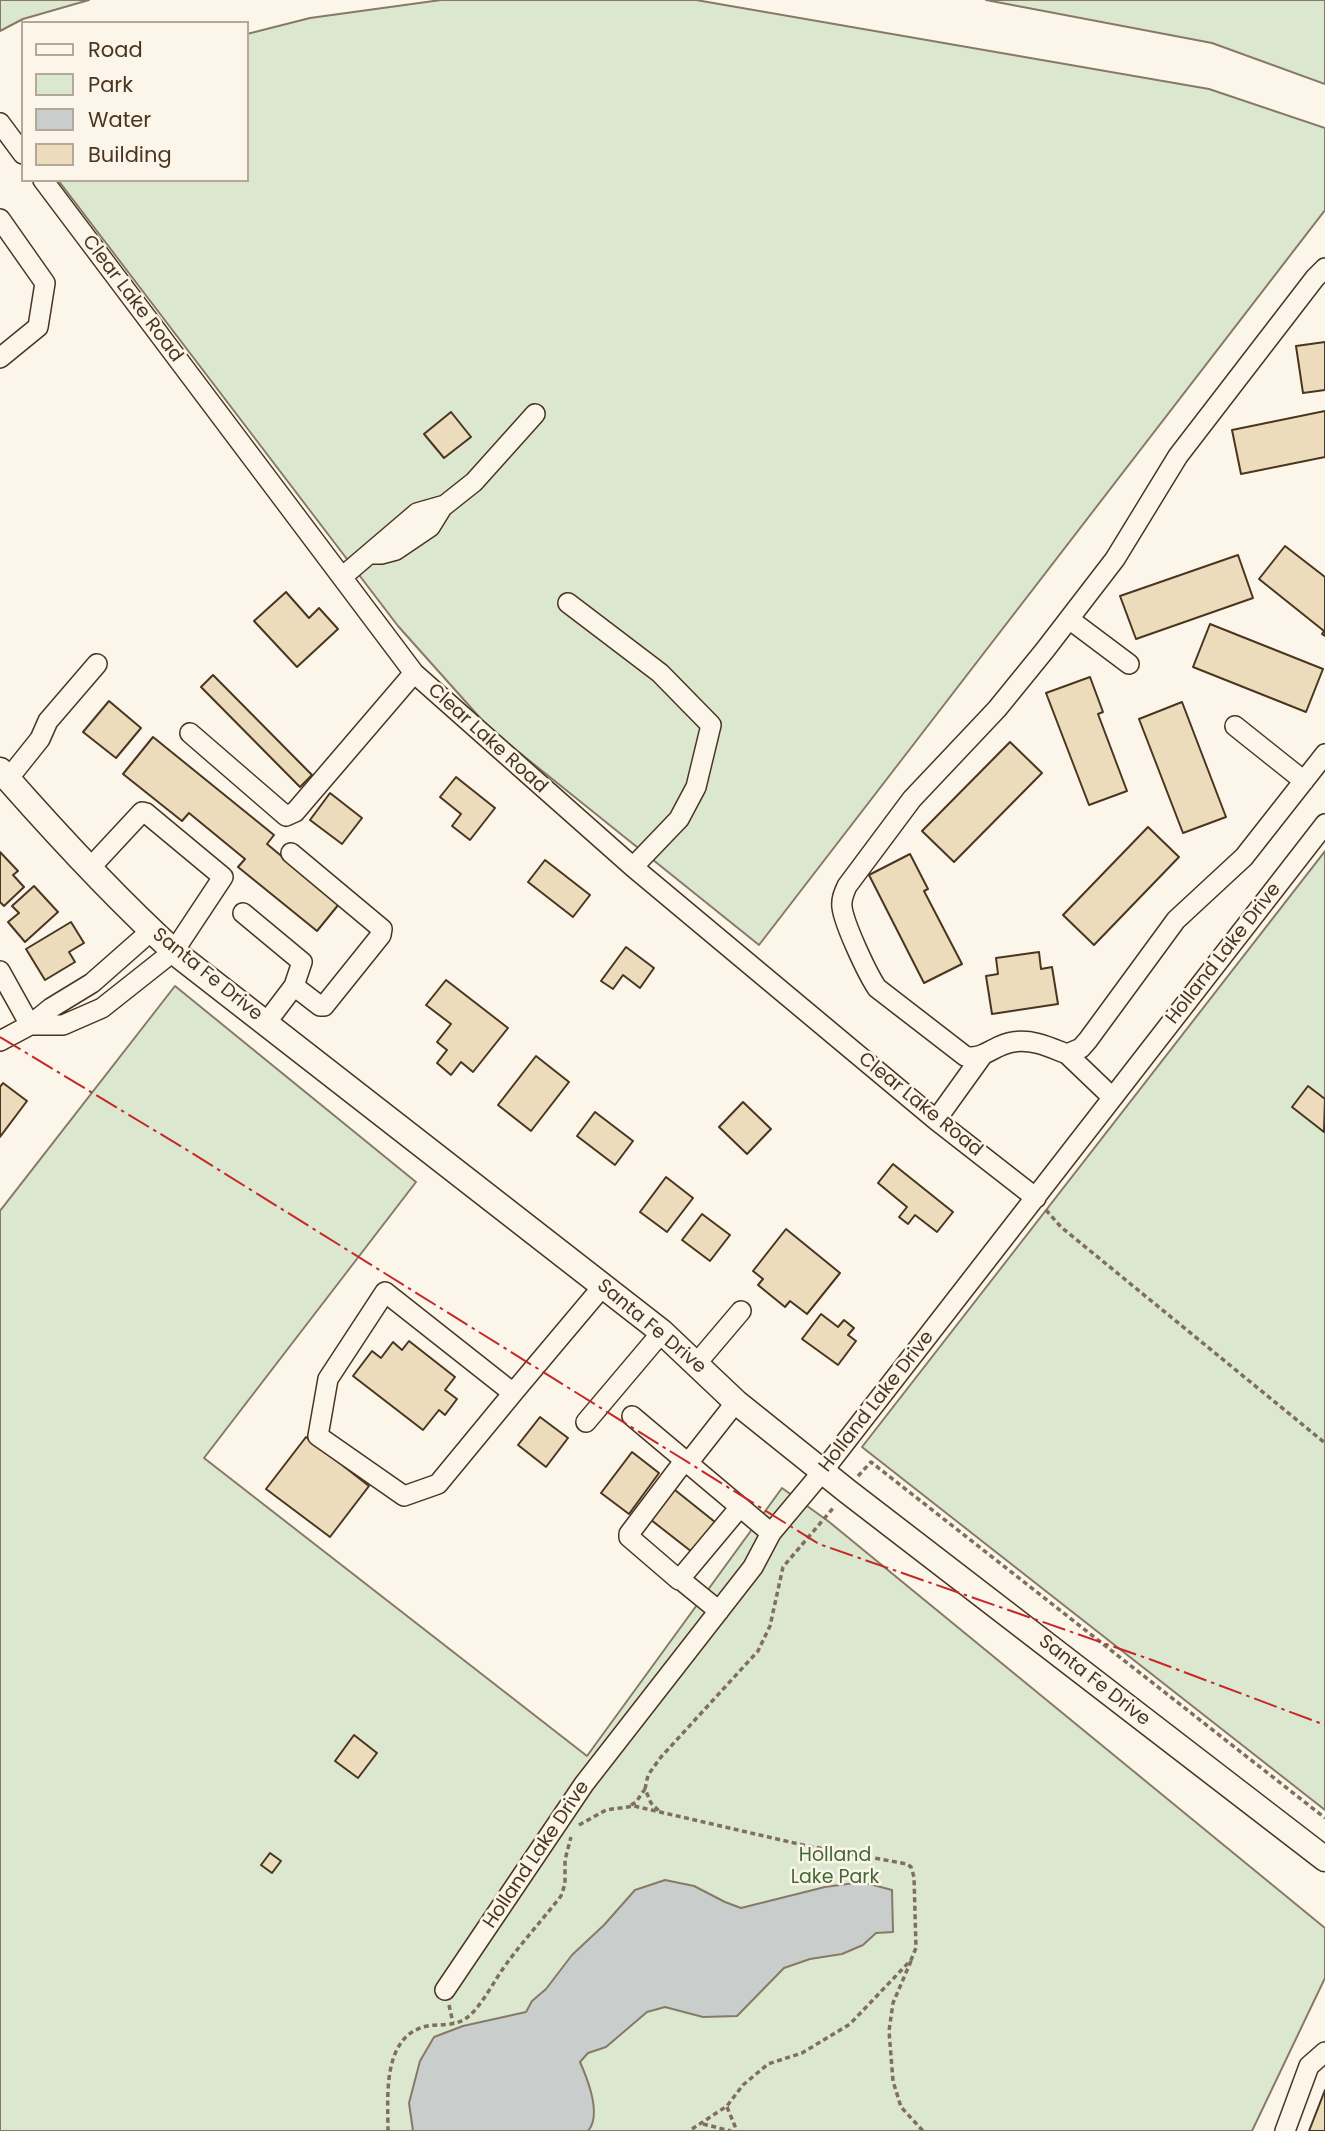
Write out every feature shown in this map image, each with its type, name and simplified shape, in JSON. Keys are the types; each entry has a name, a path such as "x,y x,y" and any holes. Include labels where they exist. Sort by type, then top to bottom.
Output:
{"main road":[{"name":"Santa Fe Drive","path":"4,775 66,846 174,951 662,1332 736,1402 847,1491 1325,1859"}],"street":[{"path":"0,123 21,151"},
{"name":"Clear Lake Road","path":"45,182 414,673 634,867 936,1120 1036,1198"},
{"path":"0,219 45,283 38,327 0,358"},
{"path":"1112,1097 1067,1054 1052,1047 1030,1041 1014,1041 973,1059 965,1056 877,988 870,978 845,917 843,896 847,886 912,799 997,709 1069,619 1115,559 1178,456 1325,268"},
{"path":"342,577 417,513 443,506 474,482 535,414"},
{"path":"568,603 660,673 711,725 696,786 679,819 634,867"},
{"path":"1069,619 1129,664"},
{"path":"4,775 40,739 48,721 97,664"},
{"path":"190,733 286,816 295,812 414,673"},
{"path":"1235,726 1304,780"},
{"path":"1067,1054 1082,1048 1177,920 1244,857 1325,754"},
{"path":"30,1025 63,1026 102,1007 174,951 223,877 142,812 89,869"},
{"name":"Holland Lake Drive","path":"445,1990 584,1784 753,1567 771,1533 823,1471 1325,824"},
{"path":"291,853 382,929 381,936 324,1006 320,1006 294,986"},
{"path":"243,914 302,962 294,986 265,1023"},
{"path":"0,1041 30,1025 51,1008 92,983 151,930"},
{"path":"0,971 30,1025"},
{"path":"936,1120 982,1056"},
{"path":"513,1393 385,1292 328,1378 318,1436 404,1496 438,1484 603,1286"},
{"path":"696,1364 741,1311"},
{"path":"586,1422 662,1332"},
{"path":"719,1611 629,1537 629,1534 736,1402"},
{"path":"632,1416 771,1533"},
{"path":"681,1580 740,1507"},
{"path":"1286,2131 1309,2066 1325,2052"}],"path":[{"path":"1036,1198 1061,1227 1325,1443"},
{"path":"628,1807 636,1802 645,1789 648,1775 661,1757 758,1651 770,1626 783,1567 870,1462 1325,1818"},
{"path":"645,1789 651,1803 661,1812"},
{"path":"388,2131 387,2091 395,2052 402,2040 412,2031 425,2026 465,2019 561,1896 571,1836 580,1823 606,1810 634,1806 911,1867 914,1877 916,1948 893,2003 889,2031 893,2081 901,2107 923,2131"},
{"path":"689,2131 727,2106 743,2085 768,2064 802,2053 850,2024 911,1960"},
{"path":"727,2106 737,2131"},
{"path":"701,2124 731,2131"}],"green space":[{"path":"0,0 89,0 23,19 0,31"},
{"path":"441,0 696,0 1209,89 1325,128 1325,210 759,945 490,729 398,626 60,182 248,182 248,34 310,18"},
{"path":"986,0 1325,0 1325,84 1212,43"},
{"path":"1325,851 1325,1810 862,1447"},
{"name":"Holland Lake Park","path":"175,986 416,1182 204,1458 587,1756 782,1488 828,1521 1325,1928 1325,1978 1252,2131 0,2131 0,1211"}],"water":[{"path":"665,1880 694,1886 741,1908 825,1887 862,1882 892,1890 893,1932 876,1933 863,1945 842,1954 810,1959 784,1968 737,2016 703,2017 665,2007 647,2012 606,2047 588,2053 580,2062 594,2107 592,2124 588,2131 413,2131 409,2103 420,2061 434,2037 463,2026 526,2012 532,2001 546,1989 572,1955 635,1890"}],"building":[{"path":"1325,342 1325,390 1303,393 1296,346"},
{"path":"1325,411 1325,457 1241,474 1232,430"},
{"path":"451,412 471,437 444,458 424,434"},
{"path":"1285,546 1325,577 1325,636 1322,634 1324,631 1259,579"},
{"path":"1238,555 1253,598 1136,639 1120,596"},
{"path":"286,592 309,618 319,608 338,629 297,667 254,621"},
{"path":"1210,624 1323,669 1306,712 1193,667"},
{"path":"213,675 312,775 300,787 201,687"},
{"path":"1090,677 1103,712 1098,714 1127,791 1089,805 1046,693"},
{"path":"109,701 141,728 116,758 83,732"},
{"path":"1182,702 1226,817 1183,833 1139,719"},
{"path":"153,737 274,835 267,844 339,904 317,931 238,867 245,859 189,813 182,821 123,774"},
{"path":"1010,742 1042,773 954,862 922,831"},
{"path":"456,777 495,808 470,840 452,826 461,814 440,797"},
{"path":"330,793 362,818 342,844 310,820"},
{"path":"1148,827 1179,857 1094,945 1063,915"},
{"path":"0,852 18,871 13,875 24,887 4,906 0,902"},
{"path":"910,854 928,889 924,891 962,964 924,983 869,875"},
{"path":"545,860 590,895 573,917 528,882"},
{"path":"34,886 58,912 25,942 8,922 19,913 12,906"},
{"path":"71,922 84,943 69,952 75,962 45,980 26,949"},
{"path":"626,947 654,968 640,988 623,975 613,989 601,981"},
{"path":"1039,952 1041,969 1052,967 1058,1004 992,1014 986,976 998,974 996,958"},
{"path":"446,980 508,1028 473,1072 461,1062 451,1075 437,1063 447,1050 437,1042 451,1024 426,1005"},
{"path":"536,1056 569,1082 531,1131 498,1105"},
{"path":"3,1083 27,1101 0,1137 0,1087"},
{"path":"1308,1086 1325,1099 1324,1132 1292,1107"},
{"path":"743,1102 771,1129 747,1154 719,1127"},
{"path":"595,1112 633,1141 615,1165 577,1136"},
{"path":"893,1164 953,1212 937,1232 915,1215 908,1224 899,1217 907,1207 878,1183"},
{"path":"666,1177 693,1198 667,1232 640,1212"},
{"path":"702,1214 730,1235 710,1261 682,1240"},
{"path":"786,1229 840,1273 807,1314 790,1301 785,1307 758,1285 763,1279 753,1271"},
{"path":"821,1314 838,1327 844,1320 854,1328 848,1335 856,1341 838,1365 802,1339"},
{"path":"409,1341 455,1377 445,1390 457,1399 445,1415 439,1410 423,1430 353,1376 372,1351 381,1358 393,1342 402,1350"},
{"path":"540,1417 568,1438 546,1467 518,1445"},
{"path":"306,1437 369,1486 330,1537 266,1489"},
{"path":"632,1452 659,1473 629,1514 601,1493"},
{"path":"670,1486 715,1522 692,1552 646,1516"},
{"path":"354,1735 377,1753 358,1778 335,1761"},
{"path":"270,1853 281,1861 272,1873 261,1865"},
{"path":"1325,2090 1325,2131 1309,2131"}],"power":[{"path":"0,1037 187,1150 819,1544 1152,1660 1325,1725"}]}
